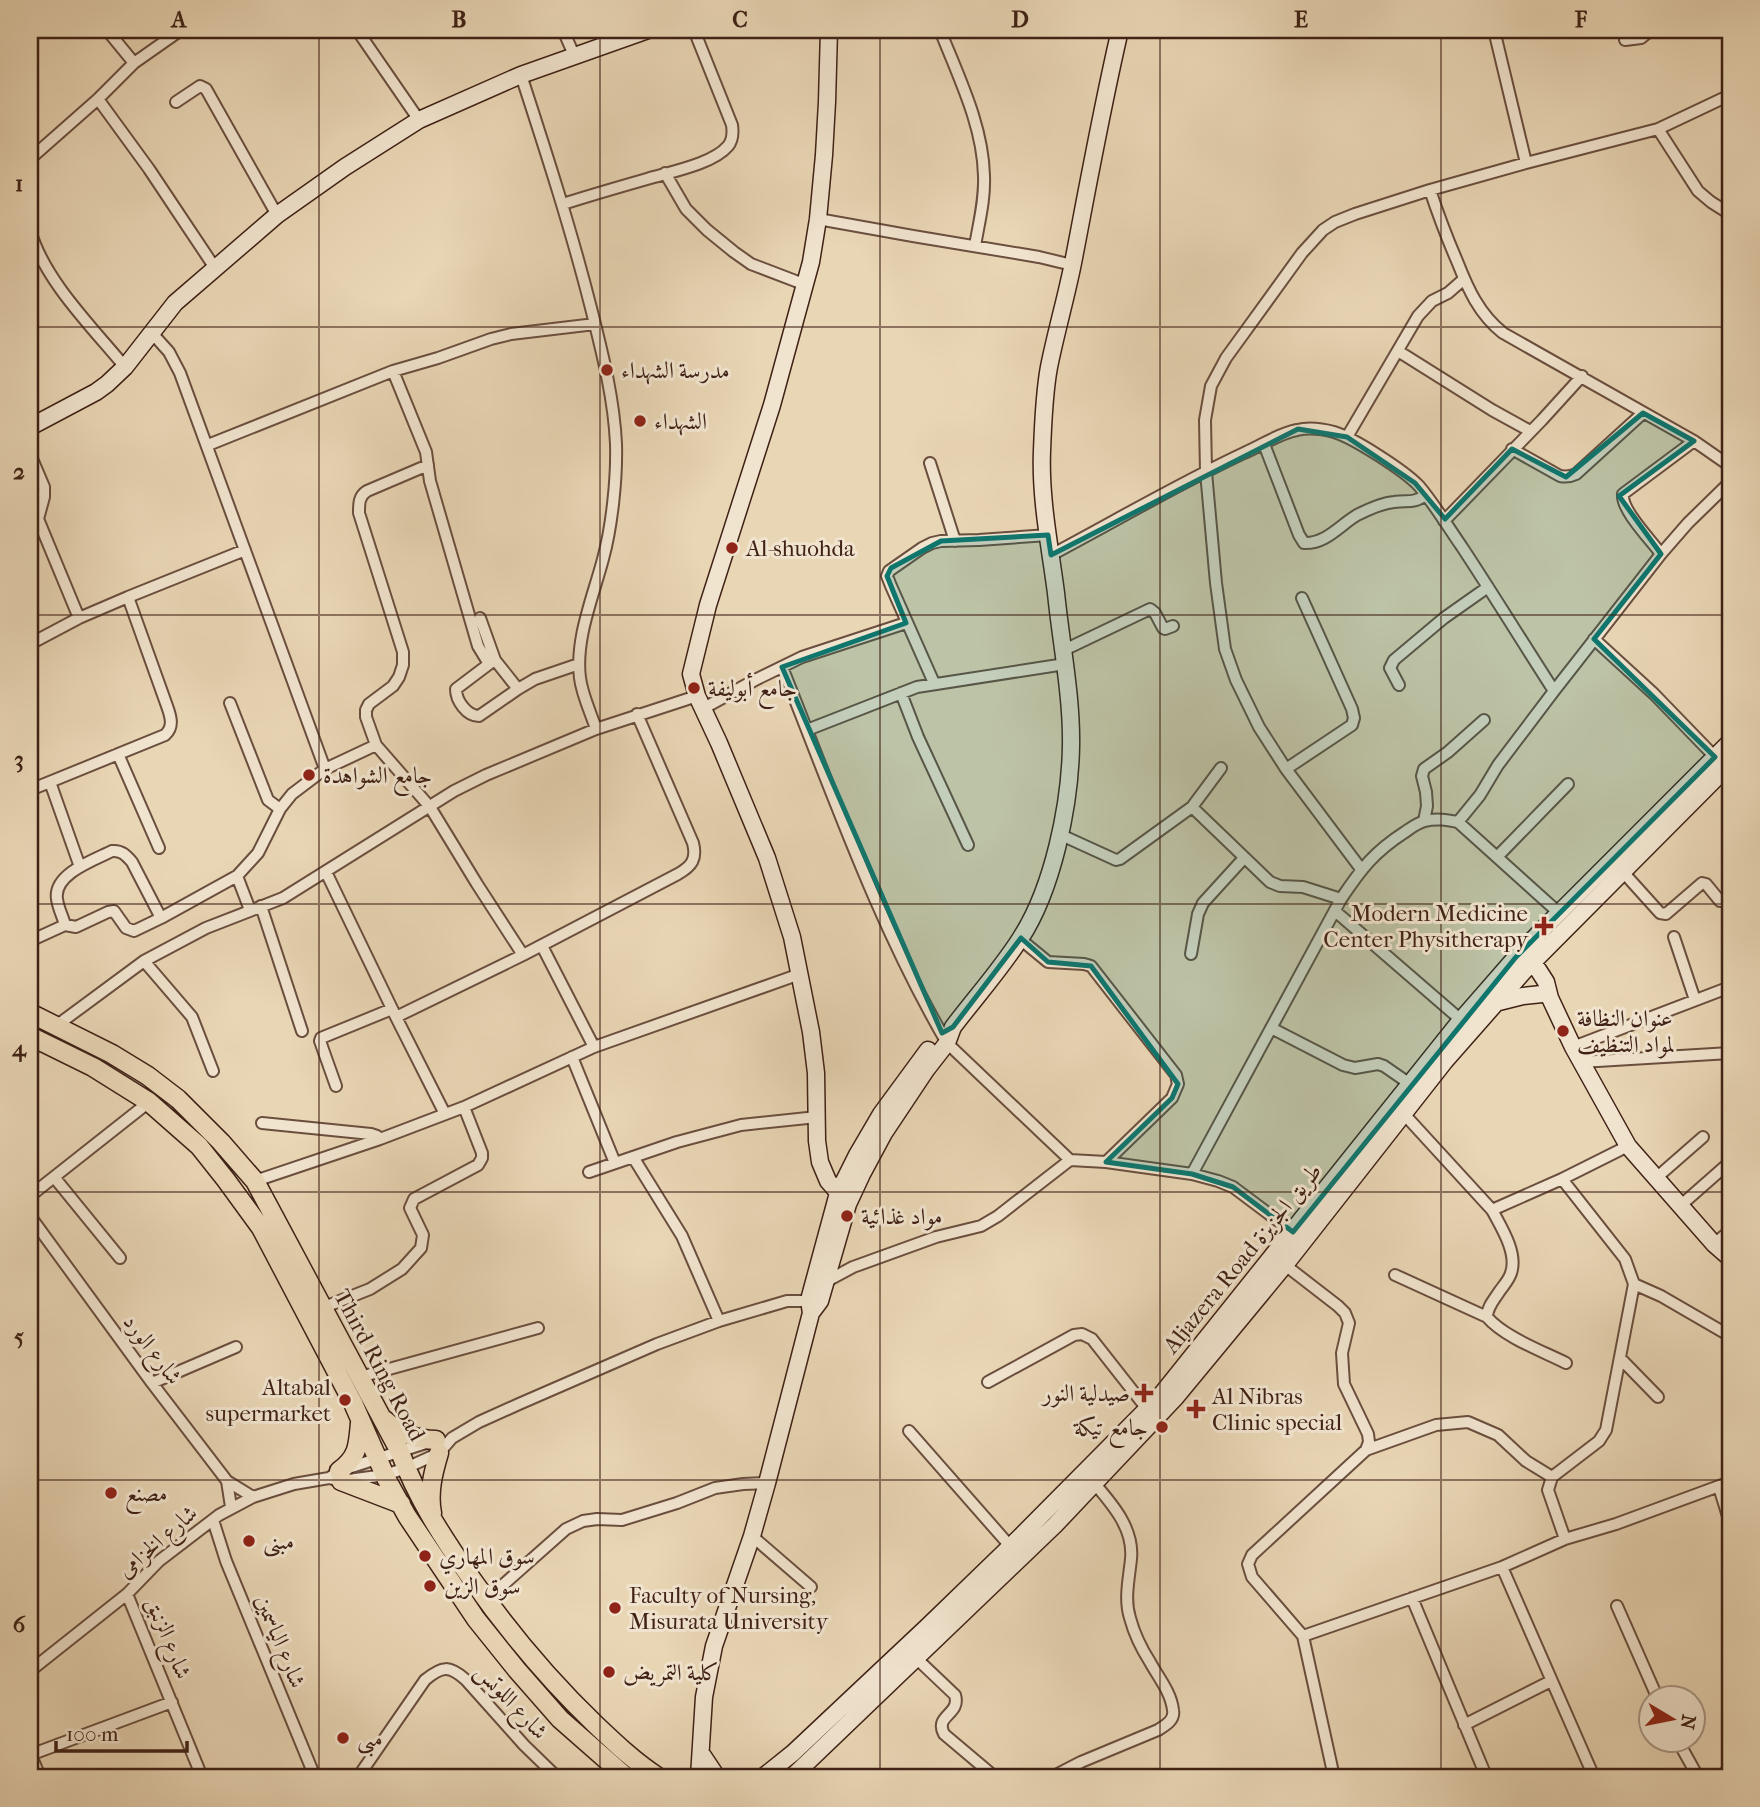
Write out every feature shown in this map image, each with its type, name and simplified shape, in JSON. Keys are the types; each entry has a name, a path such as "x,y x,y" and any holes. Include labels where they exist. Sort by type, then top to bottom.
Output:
{"main road":[{"name":"Third Ring Road","path":"30,1013 112,1054 148,1076 178,1099 255,1181 379,1413 435,1527 486,1600 534,1661 614,1743 657,1777"},
{"name":"Third Ring Road","path":"34,1043 93,1067 149,1101 199,1146 261,1228 353,1403 401,1504 476,1619 560,1719 626,1777"},
{"path":"379,1413 402,1433 443,1444 434,1470 430,1497 435,1527"},
{"path":"360,1419 356,1453 336,1477 401,1504"}],"street":[{"path":"107,30 134,63"},
{"path":"30,159 134,63 181,30"},
{"path":"357,30 419,120"},
{"path":"563,30 574,55"},
{"path":"30,428 96,392 125,368 175,303 277,215 345,167 419,120 521,75 648,30"},
{"path":"563,204 713,157 727,147 732,140 732,125 694,30"},
{"path":"829,30 827,102 818,219 806,285 744,497 708,605 691,674 767,858 792,937 813,1045 820,1162 828,1181 843,1198"},
{"path":"940,30 969,104 982,151 983,205 975,246"},
{"path":"699,1777 704,1697 714,1646 752,1536 843,1198 862,1174 884,1133 947,1034 1020,939 1042,895 1059,834 1066,803 1072,746 1042,476 1044,409 1049,368 1120,30"},
{"path":"1494,30 1526,163"},
{"path":"1625,40 1641,38 1650,30"},
{"path":"521,75 563,204 601,347 614,420 616,455 612,503 604,556 584,624 579,664 580,681 596,729"},
{"path":"176,102 200,86 206,89 277,215"},
{"path":"1361,869 1286,769 1259,727 1236,680 1225,649 1206,472 1205,419 1211,386 1226,358 1302,253 1323,230 1335,222 1430,190 1658,129 1730,94"},
{"path":"97,99 149,169 215,268"},
{"path":"1658,129 1698,191 1730,214"},
{"path":"665,173 686,209 734,252 751,264 806,285"},
{"path":"1430,190 1464,279 1476,304 1493,325 1694,441 1730,466"},
{"path":"818,219 1072,265"},
{"path":"30,230 35,247 52,276 125,368"},
{"path":"1347,437 1424,308 1464,279"},
{"path":"208,445 393,371 511,334 595,324"},
{"path":"151,332 169,352 180,373 326,769"},
{"path":"1398,351 1530,431"},
{"path":"393,371 426,452 430,481 478,646 518,689"},
{"path":"1444,521 1582,376"},
{"path":"1512,449 1560,476 1571,476 1643,413"},
{"path":"1051,555 1264,444 1298,429 1332,431 1347,437 1415,482 1488,587 1554,691"},
{"path":"1661,554 1628,512 1622,502 1623,494 1694,441"},
{"path":"1264,444 1304,543 1313,544 1325,538 1358,515 1394,502 1415,502 1426,495"},
{"path":"30,454 44,487 38,519 79,618"},
{"path":"930,463 955,541"},
{"path":"428,465 362,494 359,501 359,513 403,652 399,677 393,686 369,704 366,717 376,745 430,807 523,955"},
{"path":"1458,822 1554,691 1661,554 1730,482"},
{"path":"934,683 891,586 887,576 889,571 932,543 1048,535"},
{"path":"30,644 79,618 245,550"},
{"path":"1399,685 1390,668 1394,660 1444,618 1488,587"},
{"path":"30,790 165,735 171,728 167,706 128,597"},
{"path":"1286,769 1352,725 1354,718 1302,598"},
{"path":"807,730 917,687 1064,657 1150,609 1155,612 1163,628 1173,626"},
{"path":"480,618 492,662"},
{"path":"56,1026 144,961 206,928 283,898 454,791 486,775 637,714 701,702 802,657 906,623"},
{"path":"1594,639 1723,760"},
{"path":"492,662 456,689 456,695 474,716 479,716 535,679 579,664"},
{"path":"782,667 870,889 906,965 947,1034 1070,1160"},
{"path":"901,693 918,737 968,845"},
{"path":"230,703 268,800 280,809"},
{"path":"336,1086 321,1038 394,1013 523,955 678,874 694,862 693,843 637,714"},
{"path":"1424,821 1427,806 1422,776 1424,769 1484,720"},
{"name":"Aljazera Road طريق الجزيزة","path":"763,1777 793,1753 927,1627 1147,1409 1197,1352 1461,1020 1525,959 1553,943 1623,872 1723,760 1730,742"},
{"path":"30,941 65,925 75,927 114,911 126,928 134,931 237,876 258,853 280,809 292,794 326,769 376,745"},
{"path":"118,754 159,848"},
{"name":"Aljazera Road طريق الجزيزة","path":"792,1777 1055,1525 1176,1397 1285,1265 1445,1061 1495,1003 1559,913 1723,760"},
{"path":"1059,834 1116,860 1120,859 1192,807 1221,768"},
{"path":"50,782 80,867"},
{"path":"1497,856 1568,784"},
{"path":"1192,807 1269,882 1280,886 1303,887 1341,900"},
{"path":"1192,1174 1341,900 1361,869 1380,850 1414,825 1442,819 1458,822 1559,913"},
{"path":"65,925 56,897 58,886 72,871 117,850 132,862 161,918"},
{"path":"1191,954 1198,914 1203,903 1244,858"},
{"path":"326,872 445,1114"},
{"path":"1623,872 1663,915 1702,883 1706,884 1720,901 1730,901"},
{"path":"237,876 255,908 302,1031"},
{"path":"1335,911 1461,1020"},
{"path":"1674,937 1695,1000"},
{"path":"1020,939 1048,962 1091,966 1176,1075 1178,1084 1172,1098 1106,1162"},
{"path":"1546,992 1544,965 1553,943"},
{"path":"542,946 594,1047"},
{"path":"1525,959 1546,992 1628,1146 1714,1244 1730,1258"},
{"path":"144,961 192,1017 213,1071"},
{"path":"255,1181 380,1139 464,1107 594,1047 800,974"},
{"path":"1573,1047 1730,987"},
{"path":"1495,1003 1546,992"},
{"path":"1271,1028 1343,1065 1355,1068 1378,1064 1410,1084"},
{"path":"1581,1062 1730,1053"},
{"path":"572,1057 615,1163"},
{"path":"30,1196 149,1101"},
{"path":"322,1307 370,1289 402,1269 421,1248 423,1235 410,1208 414,1199 478,1165 482,1158 464,1107"},
{"path":"1404,1114 1492,1210 1512,1253 1511,1275 1491,1304 1487,1317"},
{"path":"589,1172 677,1142 741,1125 817,1117"},
{"path":"262,1123 371,1134 380,1139"},
{"path":"1655,1179 1703,1137"},
{"path":"1492,1210 1628,1146"},
{"path":"633,1157 682,1236 719,1321"},
{"path":"825,1282 853,1268 936,1237 981,1226 1070,1160 1106,1162 1192,1174 1233,1187 1293,1232"},
{"path":"1680,1206 1730,1162"},
{"path":"54,1177 120,1258"},
{"path":"1562,1179 1625,1259 1634,1284 1606,1430 1599,1441 1552,1477 1548,1490 1565,1539"},
{"path":"813,1305 825,1282 843,1198"},
{"name":"شارع الورد","path":"30,1216 227,1481 253,1497"},
{"path":"1714,1244 1730,1231"},
{"path":"834,1249 853,1268"},
{"path":"1285,1265 1338,1306 1349,1322 1342,1353 1343,1377 1350,1399 1368,1434 1366,1450"},
{"path":"1395,1275 1487,1317 1508,1333 1566,1363"},
{"path":"1634,1284 1661,1296 1730,1336"},
{"path":"336,1477 382,1467 443,1444 519,1404 657,1344 719,1321 787,1301 813,1305"},
{"path":"360,1377 538,1328"},
{"path":"988,1382 1074,1335 1082,1334 1092,1339 1147,1409"},
{"path":"152,1383 236,1347"},
{"path":"1619,1358 1658,1397"},
{"path":"1334,1777 1303,1636 1252,1577 1248,1564 1252,1555 1366,1450 1436,1425 1468,1422 1498,1435 1526,1461 1552,1477"},
{"path":"909,1431 1010,1546"},
{"path":"336,1477 382,1467 443,1444"},
{"name":"شارع الخزامى","path":"30,1671 127,1594 159,1561 190,1535 231,1507 294,1484 336,1477"},
{"path":"227,1481 231,1507"},
{"path":"1303,1636 1502,1567 1565,1539 1616,1524 1730,1482"},
{"path":"486,1600 566,1530 583,1521 638,1517 715,1488 767,1483"},
{"path":"1052,1777 1158,1730 1173,1717 1173,1709 1163,1683 1140,1645 1129,1616 1127,1582 1131,1557 1126,1528 1114,1506 1095,1484"},
{"path":"1719,1487 1730,1523"},
{"name":"شارع الياسمين","path":"213,1520 226,1561 315,1777"},
{"path":"752,1536 811,1587"},
{"path":"1502,1567 1594,1777"},
{"name":"شارع الزنبق","path":"127,1594 202,1777"},
{"path":"1412,1598 1486,1776"},
{"path":"1617,1606 1652,1685"},
{"path":"915,1657 956,1695 956,1707 942,1722 944,1734 995,1777"},
{"name":"شارع اللوتس","path":"358,1777 425,1680 435,1672 449,1669 466,1680 519,1740 557,1777"},
{"path":"1464,1725 1551,1681"},
{"path":"40,1777 30,1754 172,1702"},
{"path":"701,1752 717,1777"},
{"path":"1686,1755 1698,1777"},
{"path":"1723,1777 1730,1773"}],"highlighted area":[{"path":"1643,413 1694,441 1619,496 1661,554 1594,639 1715,757 1516,957 1293,1232 1233,1187 1192,1174 1106,1162 1172,1098 1178,1084 1091,966 1048,962 1021,938 953,1027 942,1033 782,667 906,623 887,576 891,568 941,541 1048,535 1051,555 1298,429 1347,437 1415,483 1445,519 1512,449 1566,477"}],"place":[{"name":"مدرسة الشهداء","path":"607,370"},
{"name":"الشهداء","path":"640,421"},
{"name":"Al-shuohda","path":"732,548"},
{"name":"جامع أبوليفة","path":"694,688"},
{"name":"جامع الشواهدة","path":"309,775"},
{"name":"Modern Medicine Center Physitherapy","path":"1544,926"},
{"name":"عنوان النظافة لمواد التنظيف","path":"1563,1031"},
{"name":"مواد غذائية","path":"847,1216"},
{"name":"صيدلية النور","path":"1144,1393"},
{"name":"Altabal supermarket","path":"345,1400"},
{"name":"Al Nibras Clinic special","path":"1196,1409"},
{"name":"جامع تيكة","path":"1162,1427"},
{"name":"مصنع","path":"111,1493"},
{"name":"مبنى","path":"249,1541"},
{"name":"سوق المهاري","path":"425,1556"},
{"name":"سوق الزين","path":"430,1586"},
{"name":"Faculty of Nursing, Misurata University","path":"615,1608"},
{"name":"كلية التمريض","path":"609,1672"},
{"name":"مبى","path":"343,1738"}]}
